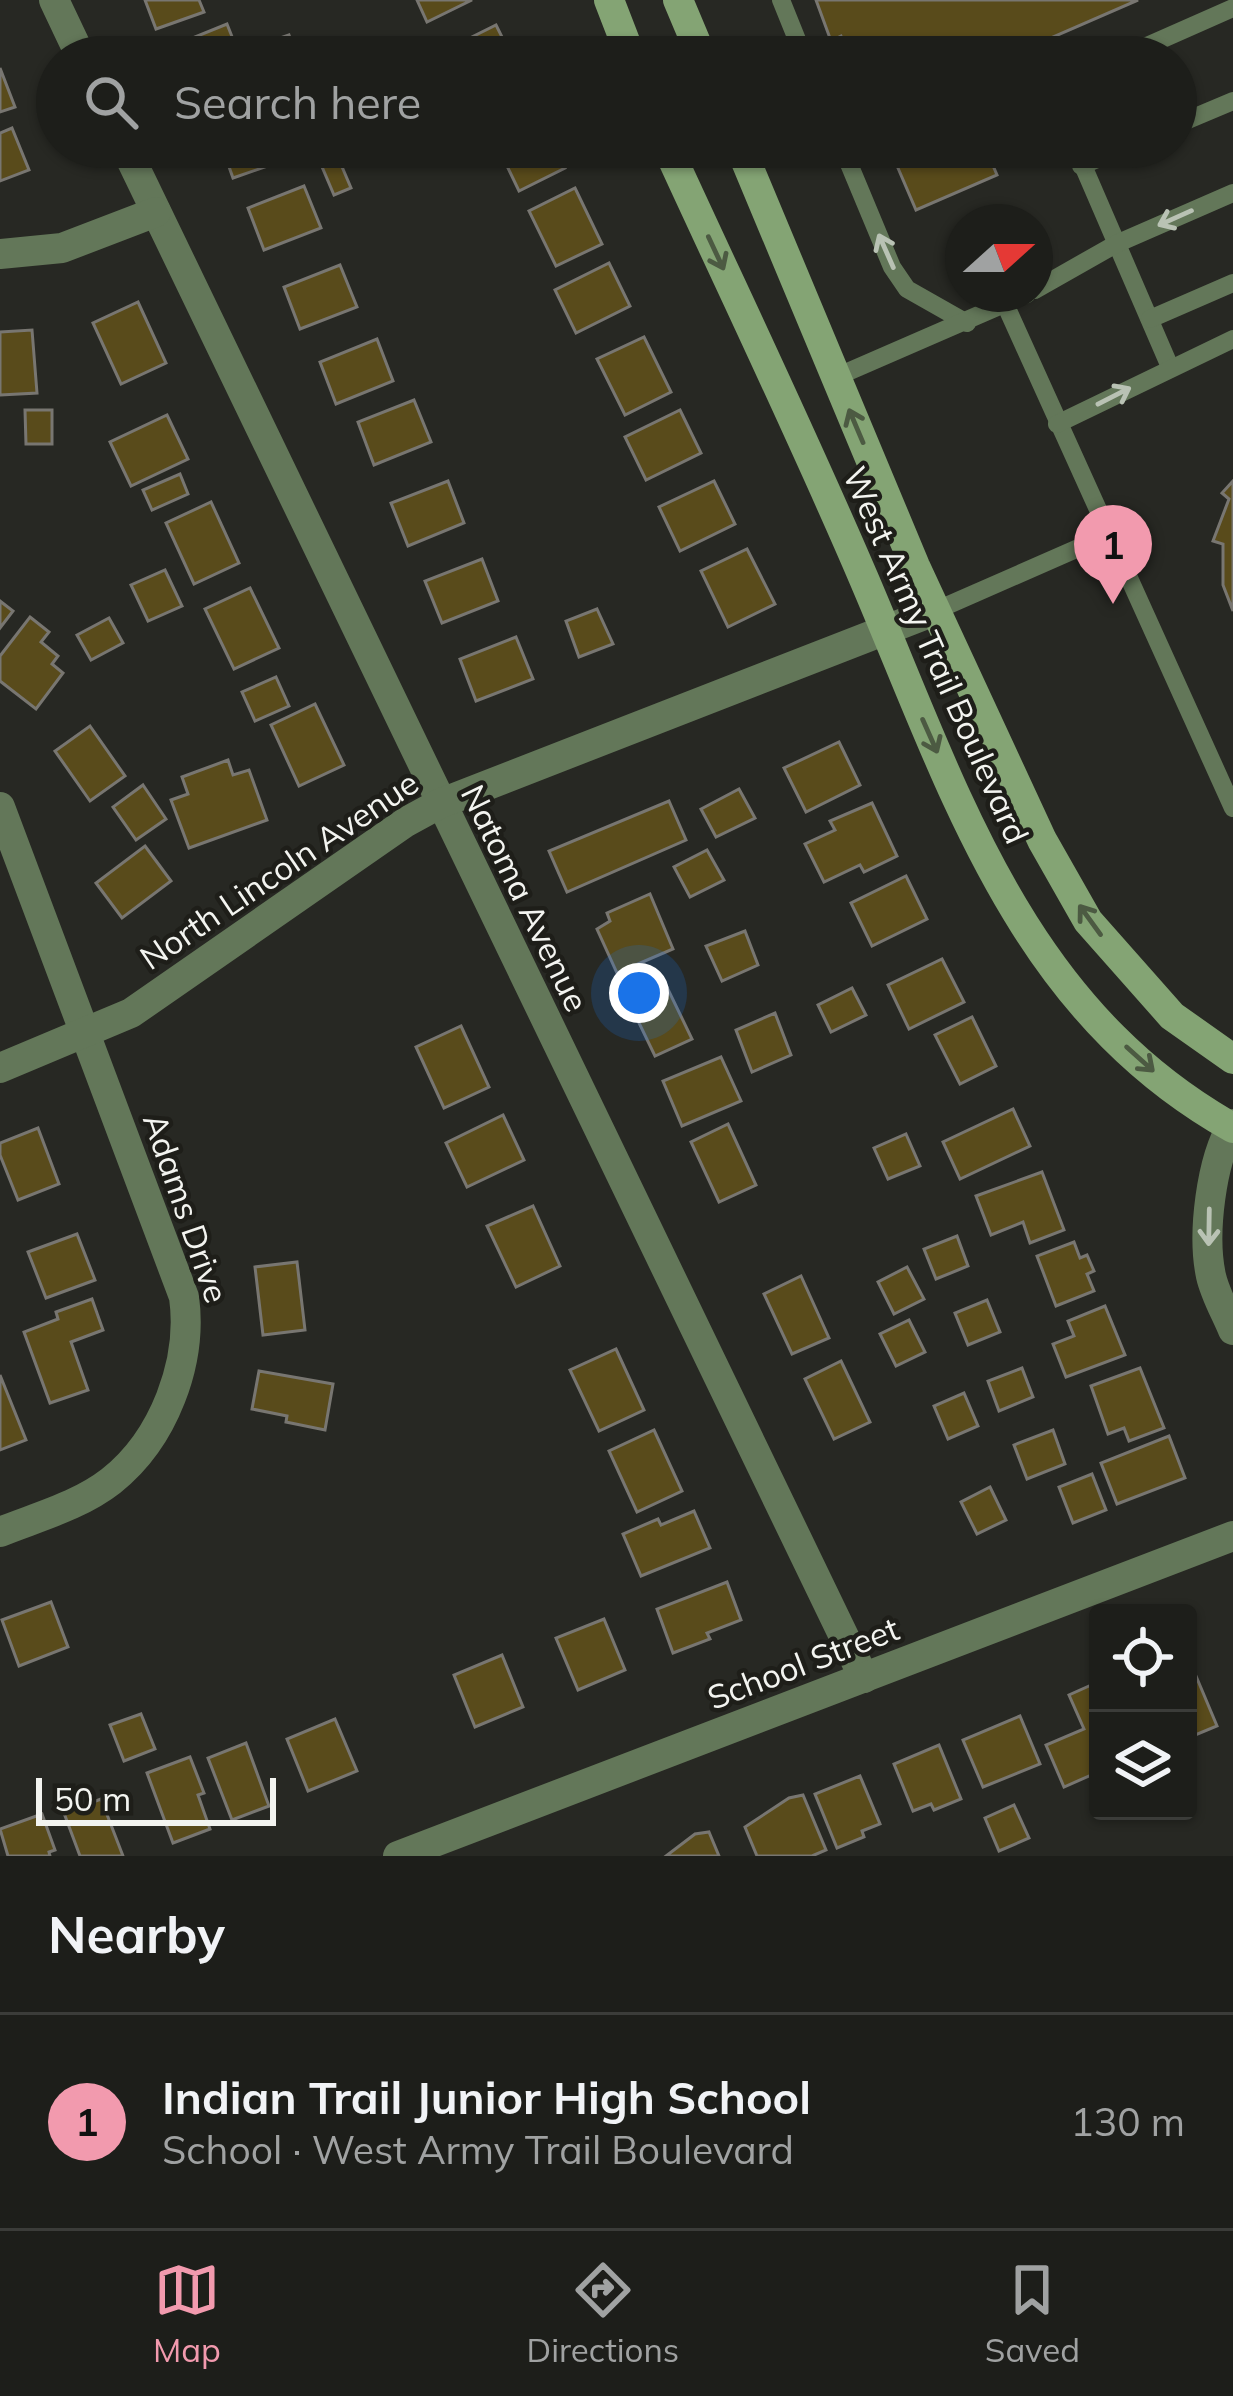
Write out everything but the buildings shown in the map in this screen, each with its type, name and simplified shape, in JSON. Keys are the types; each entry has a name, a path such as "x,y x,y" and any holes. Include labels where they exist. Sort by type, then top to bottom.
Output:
{"main road":[{"path":"609,0 623,36"},
{"path":"678,0 688,36"},
{"name":"West Army Trail Boulevard","path":"676,168 975,838 1013,912 1081,1005 1171,1087 1232,1126"},
{"name":"West Army Trail Boulevard","path":"749,168 915,566 1042,840 1088,921 1172,1016 1233,1059"}],"street":[{"path":"54,0 71,36"},
{"name":"Natoma Avenue","path":"135,168 864,1678"},
{"path":"0,254 62,248 156,212"},
{"name":"North Lincoln Avenue","path":"0,1067 130,1013 440,804 937,610"},
{"name":"Adams Drive","path":"0,807 184,1297 188,1330 184,1362 148,1440 113,1480 70,1505 0,1532"},
{"name":"West Army Trail Boulevard","path":"1232,1126 1211,1191 1208,1228 1211,1277 1233,1330"},
{"name":"School Street","path":"398,1856 1233,1535"}],"lane":[{"path":"781,0 796,36"},
{"path":"1170,36 1233,8"},
{"path":"1197,116 1233,100"},
{"path":"851,168 892,267 907,290 967,322"},
{"path":"1083,168 1170,367"},
{"path":"1053,280 1116,244 1233,193"},
{"path":"1150,319 1233,284"},
{"path":"836,377 991,312"},
{"path":"1009,312 1233,808"},
{"path":"1057,424 1233,340"},
{"path":"937,610 1108,535"}],"place":[{"name":"Indian Trail Junior High School","path":"1113,604"}]}
